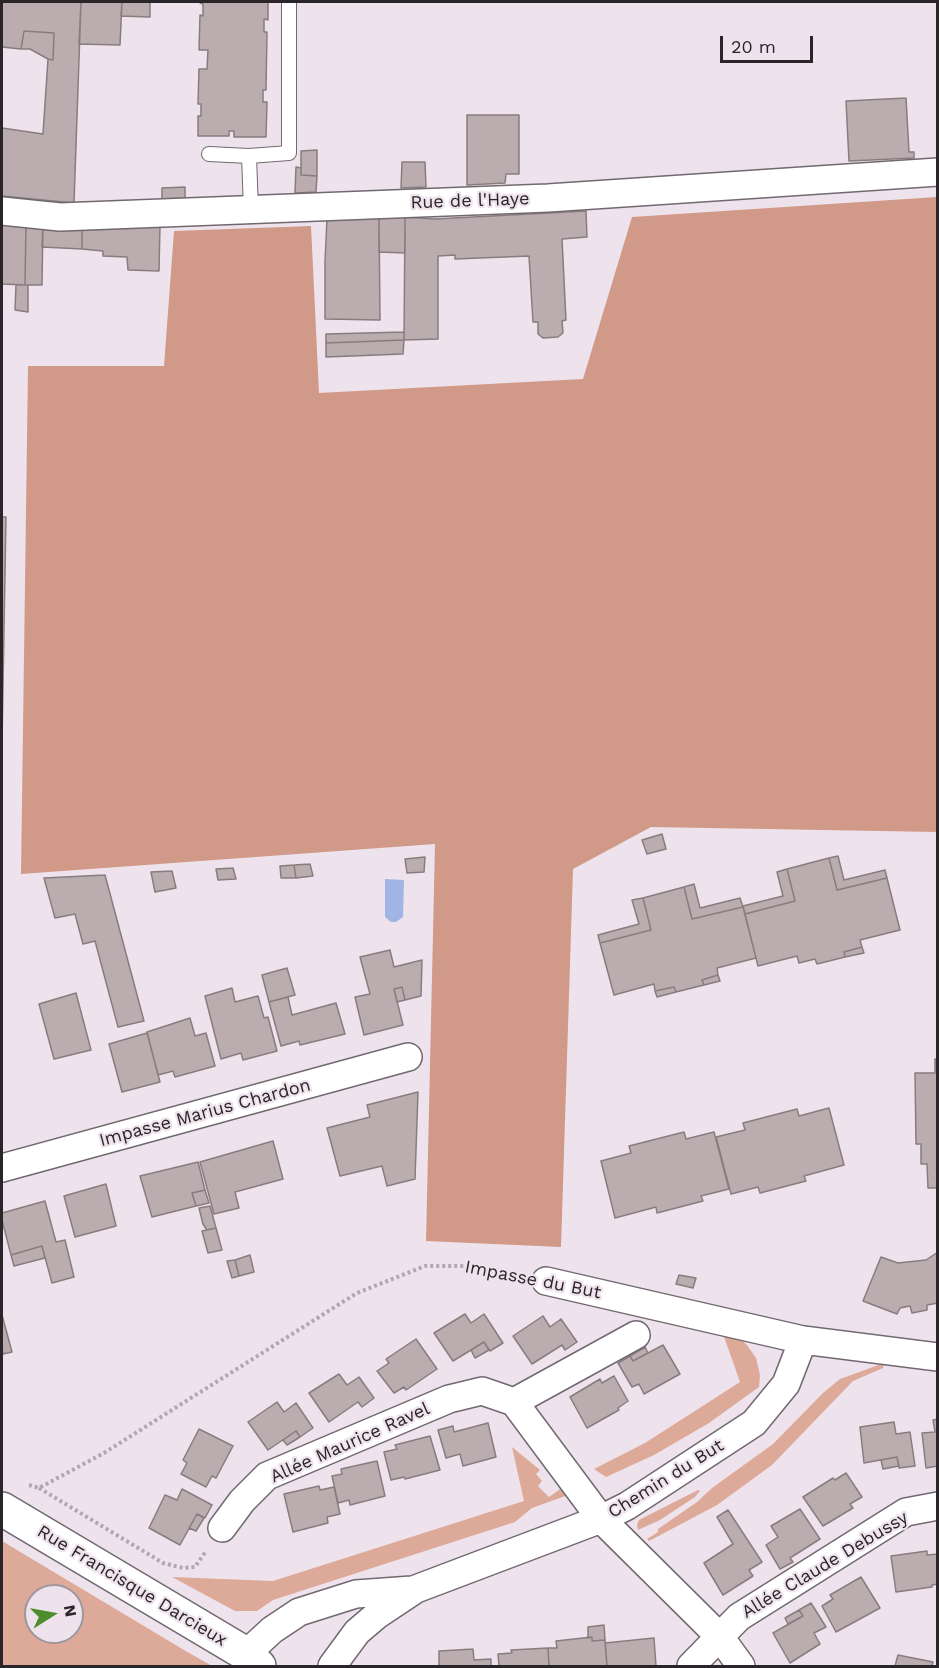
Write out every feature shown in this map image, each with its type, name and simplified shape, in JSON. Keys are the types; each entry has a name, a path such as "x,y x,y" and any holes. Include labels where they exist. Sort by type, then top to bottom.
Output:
{"street":[{"name":"Rue de l'Haye","path":"2,211 60,217 548,198 938,172"},
{"name":"Impasse Marius Chardon","path":"2,1168 408,1057"},
{"name":"Impasse du But","path":"546,1281 803,1340 938,1357"},
{"path":"636,1335 514,1402 602,1520 720,1637 741,1666"},
{"name":"Chemin du But","path":"333,1666 357,1632 377,1615 416,1589 602,1520 754,1423 786,1384 803,1340"},
{"name":"Allée Maurice Ravel","path":"222,1528 242,1501 267,1476 449,1399 482,1391 514,1402"},
{"name":"Rue Francisque Darcieux","path":"11,1496 252,1660"},
{"name":"Allée Claude Debussy","path":"691,1666 738,1617 906,1512 938,1506"},
{"name":"Chemin du But","path":"252,1660 272,1630 299,1612 356,1594 416,1589"}],"lane":[{"path":"208,154 249,156 289,153 289,2"},
{"path":"249,156 251,210"}],"path":[{"name":"Impasse du But","path":"39,1488 114,1447 357,1293 425,1266 468,1266 546,1281"},
{"path":"11,1496 39,1488 163,1563 183,1568 195,1567 222,1528"}],"shaded area":[{"path":"937,197 937,832 651,827 573,869 561,1247 426,1241 435,844 21,874 28,366 164,366 174,231 311,226 319,393 583,379 632,217"},
{"path":"722,1331 737,1335 756,1358 760,1375 759,1387 709,1423 654,1455 606,1477 594,1469 645,1443 740,1382"},
{"path":"884,1363 883,1368 853,1381 772,1465 717,1505 649,1541 647,1539 773,1444 840,1379"},
{"path":"512,1447 540,1470 536,1474 542,1481 538,1486 549,1497 563,1487 568,1495 532,1508 515,1522 273,1600 257,1611 235,1611 172,1577 273,1581 524,1501"},
{"path":"700,1491 695,1497 660,1520 638,1530 639,1520"},
{"path":"2,1541 74,1584 24,1584 24,1644 84,1644 84,1590 212,1666 2,1666"}],"water":[{"path":"385,879 404,880 403,917 396,922 391,922 385,917"}],"building":[{"path":"2,2 81,2 74,203 2,196 2,128 43,134 48,59 53,60 54,33 24,31 21,49 2,47"},
{"path":"81,2 122,2 120,45 79,44"},
{"path":"122,2 150,2 150,17 121,16"},
{"path":"200,2 268,2 268,20 264,19 264,32 267,32 266,90 263,90 263,102 267,102 266,137 234,137 234,131 229,131 229,136 198,136 198,116 201,116 201,104 198,104 199,69 207,69 208,50 199,50 200,15 203,16 203,4"},
{"path":"24,31 54,33 53,60 30,49 21,49"},
{"path":"906,98 909,152 914,152 914,158 849,161 846,101"},
{"path":"467,115 519,115 519,174 506,174 505,183 467,185"},
{"path":"317,150 317,176 301,175 301,151"},
{"path":"402,162 425,162 426,187 401,188"},
{"path":"296,167 301,168 301,175 317,176 316,192 295,193"},
{"path":"185,187 185,198 162,199 162,188"},
{"path":"586,211 587,237 562,239 566,320 562,321 563,333 558,337 543,338 538,334 538,322 533,322 529,256 455,259 455,255 438,256 438,339 404,340 405,217 435,219"},
{"path":"379,216 405,217 405,253 379,252"},
{"path":"379,216 380,320 325,319 327,218"},
{"path":"2,221 26,223 25,285 2,284"},
{"path":"26,223 43,223 42,285 25,285"},
{"path":"43,223 82,224 82,249 42,247"},
{"path":"82,224 160,225 159,271 128,270 127,257 103,256 103,251 82,249"},
{"path":"16,285 28,285 28,312 15,310"},
{"path":"404,332 404,340 326,343 326,334"},
{"path":"404,340 403,354 326,357 326,343"},
{"path":"2,517 6,517 2,743"},
{"path":"662,834 666,849 647,854 642,840"},
{"path":"838,856 844,880 885,870 887,878 837,890 829,858"},
{"path":"425,857 424,872 407,873 405,859"},
{"path":"829,858 837,890 887,878 900,930 860,940 862,947 844,952 845,957 817,964 815,959 799,963 797,956 758,966 745,914 795,901 787,869"},
{"path":"310,864 313,876 296,878 294,865"},
{"path":"294,865 296,878 281,878 280,866"},
{"path":"233,868 236,879 218,880 216,869"},
{"path":"787,869 795,901 745,914 743,906 783,896 777,872"},
{"path":"172,871 176,888 155,892 151,872"},
{"path":"105,875 144,1021 118,1027 95,941 83,944 75,914 55,918 44,878"},
{"path":"694,884 700,908 740,898 743,907 692,919 684,887"},
{"path":"684,887 692,919 743,907 756,958 717,968 718,975 702,980 704,985 676,992 674,987 655,991 654,984 614,995 600,943 651,930 643,898"},
{"path":"643,898 651,930 600,943 598,935 639,924 632,900"},
{"path":"862,947 864,953 845,957 844,952"},
{"path":"390,950 394,967 422,960 421,996 405,1000 402,987 394,989 403,1025 364,1035 355,997 370,994 360,957"},
{"path":"287,968 295,995 269,1002 262,975"},
{"path":"718,975 720,981 704,985 702,980"},
{"path":"402,987 405,1000 397,1002 394,989"},
{"path":"674,987 676,992 657,997 655,991"},
{"path":"232,988 235,1002 258,996 264,1018 268,1017 277,1051 243,1060 241,1053 221,1059 205,996"},
{"path":"76,993 91,1050 54,1059 39,1004"},
{"path":"288,997 292,1015 336,1003 345,1034 300,1045 299,1041 281,1046 269,1002"},
{"path":"190,1018 195,1036 206,1033 215,1066 175,1077 173,1071 158,1075 147,1032"},
{"path":"147,1033 160,1082 122,1092 109,1044"},
{"path":"935,1059 938,1059 938,1188 928,1188 927,1164 921,1164 921,1144 916,1144 915,1073 935,1073"},
{"path":"418,1092 415,1179 387,1186 382,1166 340,1176 327,1128 370,1117 367,1105"},
{"path":"829,1108 844,1165 804,1176 806,1181 760,1193 758,1187 731,1194 716,1137 745,1130 743,1123 797,1109 799,1116"},
{"path":"684,1132 686,1139 714,1132 729,1189 701,1196 703,1201 657,1213 656,1207 615,1218 601,1161 631,1153 629,1146"},
{"path":"273,1141 283,1179 235,1192 239,1208 214,1214 200,1162"},
{"path":"198,1162 205,1190 192,1193 196,1206 152,1217 140,1176"},
{"path":"106,1184 116,1226 75,1237 64,1196"},
{"path":"205,1190 209,1203 196,1206 192,1193"},
{"path":"45,1201 56,1242 65,1240 74,1277 52,1283 42,1246 11,1255 2,1220 2,1213"},
{"path":"210,1206 216,1228 207,1230 199,1208"},
{"path":"216,1228 222,1250 208,1253 202,1231"},
{"path":"42,1246 45,1258 14,1266 11,1255"},
{"path":"938,1252 938,1303 927,1305 927,1310 912,1313 910,1306 900,1308 897,1314 863,1301 881,1257 898,1263 926,1260"},
{"path":"250,1255 254,1272 239,1276 235,1260"},
{"path":"235,1260 239,1276 232,1278 227,1261"},
{"path":"679,1275 696,1278 693,1288 676,1284"},
{"path":"465,1314 471,1323 484,1314 503,1343 490,1351 484,1342 453,1361 434,1333"},
{"path":"2,1315 12,1352 3,1354 2,1348"},
{"path":"543,1316 550,1327 561,1319 577,1342 565,1350 562,1345 532,1364 513,1336"},
{"path":"416,1339 437,1369 406,1390 404,1387 394,1393 377,1371 389,1363 386,1359"},
{"path":"484,1342 489,1350 475,1358 471,1350"},
{"path":"663,1345 680,1374 644,1394 639,1384 632,1387 618,1363 630,1356 633,1361"},
{"path":"645,1347 648,1353 633,1361 630,1356"},
{"path":"339,1374 347,1385 359,1377 374,1398 362,1407 358,1402 329,1422 309,1393"},
{"path":"614,1376 628,1401 618,1408 619,1410 587,1428 570,1397 600,1379 602,1383"},
{"path":"277,1402 284,1412 296,1403 313,1428 300,1437 296,1431 268,1450 248,1422"},
{"path":"938,1419 938,1466 926,1468 922,1433 935,1432 933,1420"},
{"path":"894,1422 896,1434 910,1432 915,1466 899,1468 897,1457 864,1463 860,1427"},
{"path":"488,1423 496,1457 463,1466 460,1454 446,1458 438,1430 453,1426 454,1432"},
{"path":"199,1429 233,1446 216,1478 212,1476 206,1487 181,1474 187,1463 183,1460"},
{"path":"296,1431 300,1437 287,1445 283,1440"},
{"path":"430,1436 440,1470 405,1479 404,1477 391,1480 384,1452 397,1449 395,1445"},
{"path":"897,1457 899,1466 883,1469 881,1460"},
{"path":"377,1461 385,1496 350,1505 349,1500 338,1503 332,1476 342,1474 341,1469"},
{"path":"846,1473 862,1497 850,1504 853,1508 823,1526 803,1497 833,1478 835,1480"},
{"path":"319,1486 320,1490 334,1487 340,1514 327,1517 328,1523 293,1532 284,1494"},
{"path":"182,1489 212,1505 205,1518 197,1514 180,1545 149,1528 165,1495 177,1500"},
{"path":"800,1509 820,1539 790,1558 793,1562 780,1569 766,1545 778,1537 771,1526"},
{"path":"728,1510 762,1562 749,1570 753,1576 723,1595 704,1563 733,1544 717,1517"},
{"path":"197,1514 204,1518 196,1531 189,1528"},
{"path":"927,1551 927,1555 938,1554 938,1584 932,1587 896,1592 891,1556"},
{"path":"861,1577 880,1608 836,1632 822,1606 833,1599 830,1595"},
{"path":"811,1603 826,1627 814,1633 820,1644 790,1663 773,1633 803,1616 799,1610"},
{"path":"799,1610 803,1616 788,1624 785,1618"},
{"path":"604,1625 605,1640 592,1641 592,1637 588,1638 588,1627"},
{"path":"592,1637 592,1641 605,1640 607,1666 549,1666 548,1648 557,1648 556,1641"},
{"path":"654,1638 656,1666 607,1666 605,1643"},
{"path":"548,1648 549,1666 499,1666 498,1654 512,1653 511,1650"},
{"path":"473,1649 474,1660 491,1659 491,1666 439,1666 439,1651"},
{"path":"898,1655 933,1662 932,1666 895,1666"}]}
